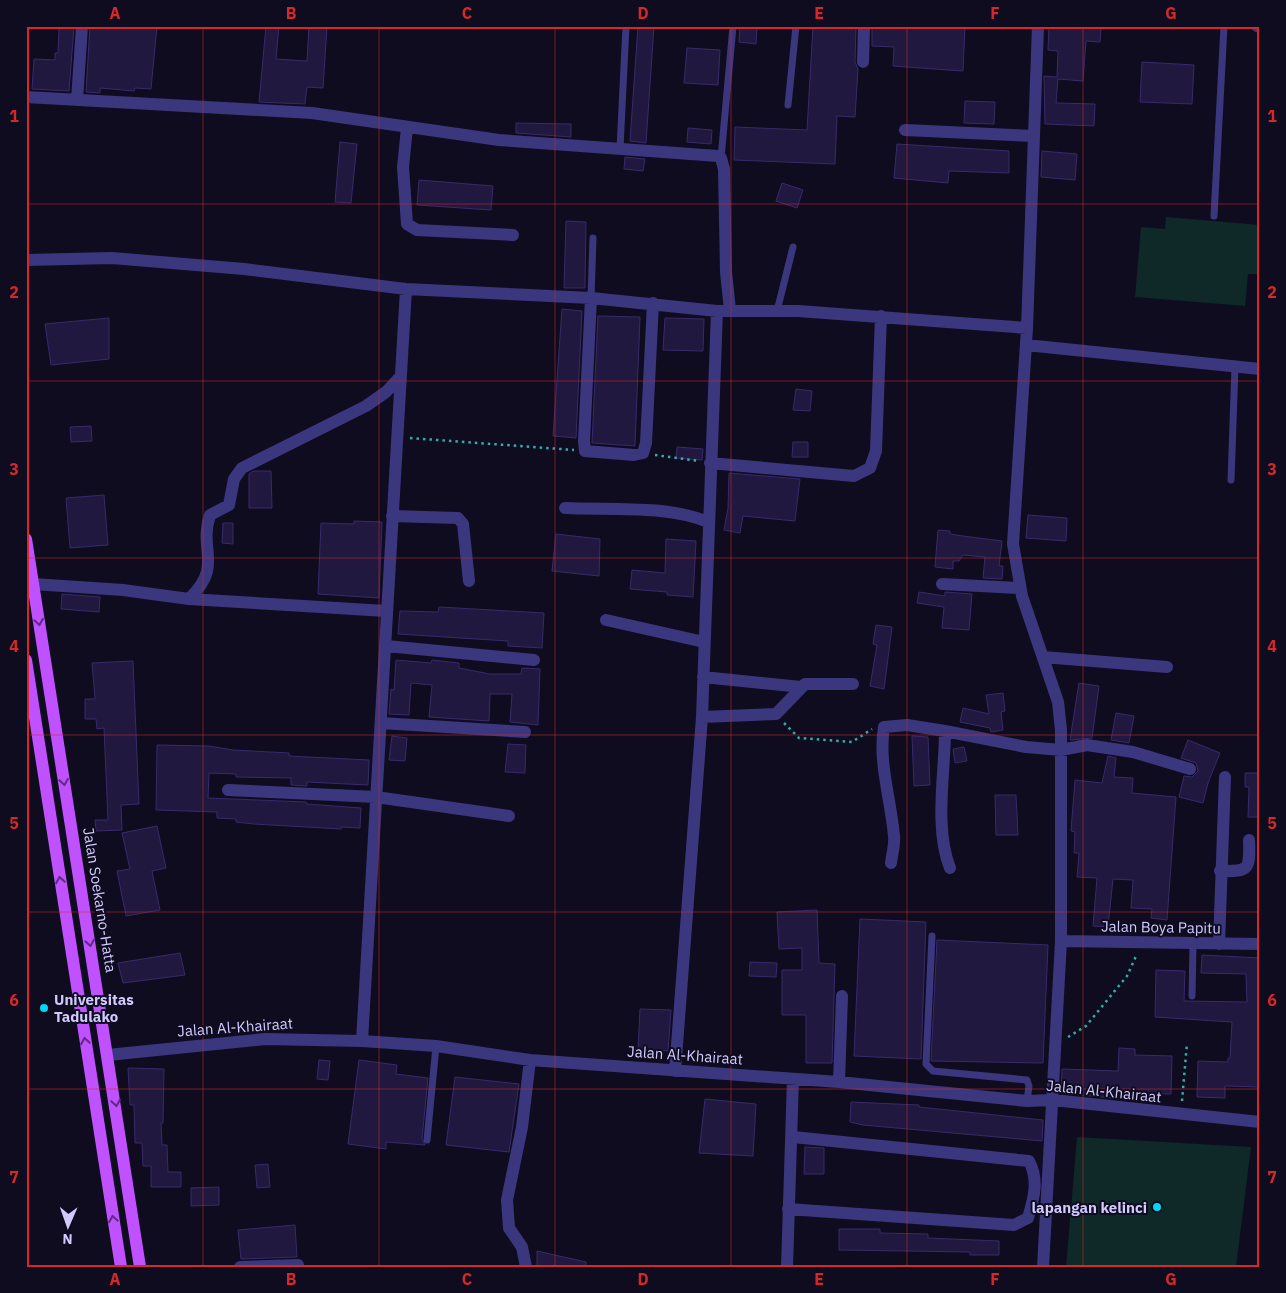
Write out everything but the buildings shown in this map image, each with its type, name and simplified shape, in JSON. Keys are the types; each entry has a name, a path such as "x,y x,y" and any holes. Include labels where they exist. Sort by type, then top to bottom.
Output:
{"main road":[{"name":"Jalan Soekarno-Hatta","path":"26,539 140,1267"},
{"path":"26,660 120,1267"}],"street":[{"path":"77,100 82,26"},
{"path":"863,62 864,26"},
{"path":"1038,26 1028,328 1013,544 1020,588 1058,702 1061,750 1061,941 1057,1043 1043,1267"},
{"path":"26,97 312,113 499,140 713,154 722,158 724,169 726,272 710,463 702,717 675,1071"},
{"path":"407,128 403,167 407,224 416,230 513,235"},
{"path":"906,130 1034,136"},
{"path":"26,260 112,258 244,269 406,289 591,298 723,311 777,311 881,316 1028,328"},
{"path":"362,1041 406,289"},
{"path":"591,298 585,451 626,454 643,453 646,444 653,303"},
{"path":"710,463 854,476 870,468 876,451 881,316"},
{"path":"1026,345 1260,369"},
{"path":"190,599 201,588 208,575 210,515 231,503 234,478 242,468 366,406 386,392 400,377"},
{"path":"565,508 667,512 692,515 708,522"},
{"path":"392,516 458,518 463,524 469,581"},
{"path":"33,584 123,590 190,599 386,611"},
{"path":"942,584 1020,588"},
{"path":"606,620 704,642"},
{"path":"386,646 534,660"},
{"path":"1043,656 1167,667"},
{"path":"703,676 800,687"},
{"path":"702,717 776,714 800,687 809,682 853,684"},
{"path":"381,723 525,732"},
{"path":"892,863 894,838 884,766 882,739 884,727 907,725 1026,747 1061,750 1087,746 1170,762 1190,769"},
{"path":"945,731 942,827 944,852 950,868"},
{"path":"1220,944 1220,871 1225,777"},
{"path":"228,790 376,796 509,816"},
{"path":"1220,871 1244,871 1248,868 1250,840"},
{"name":"Jalan Boya Papitu","path":"1061,941 1142,944 1260,944"},
{"path":"839,1082 842,996"},
{"name":"Jalan Al-Khairaat","path":"108,1055 265,1039 362,1041 436,1046 530,1060 839,1082 1027,1101 1053,1100 1260,1122"},
{"path":"526,1267 522,1247 510,1228 508,1200 522,1127 530,1060"},
{"path":"787,1267 788,1209 793,1137 793,1080"},
{"path":"788,1209 1014,1225 1028,1218 1034,1199 1035,1172 1029,1161 793,1137"},
{"path":"240,1267 298,1264"}],"lane":[{"path":"620,148 626,26"},
{"path":"722,158 733,26"},
{"path":"788,106 796,26"},
{"path":"1214,216 1224,26"},
{"path":"591,298 593,238"},
{"path":"777,311 793,247"},
{"path":"1231,480 1235,366"},
{"path":"932,936 926,1064 933,1071 1027,1080 1029,1086 1027,1101"},
{"path":"1192,996 1193,944"},
{"path":"427,1140 436,1046"}],"path":[{"path":"397,438 585,451"},
{"path":"643,453 710,463"},
{"path":"776,714 798,738 852,742 868,730 884,727"},
{"path":"1057,1043 1086,1026 1127,976 1142,944"},
{"path":"1181,1115 1187,1043"}],"green space":[{"path":"1166,217 1260,225 1260,274 1248,274 1245,306 1135,297 1141,227 1165,229"},
{"name":"lapangan kelinci","path":"1077,1137 1251,1147 1236,1267 1066,1267"}],"place":[{"name":"Universitas Tadulako","path":"44,1008"},
{"name":"lapangan kelinci","path":"1157,1207"}]}
